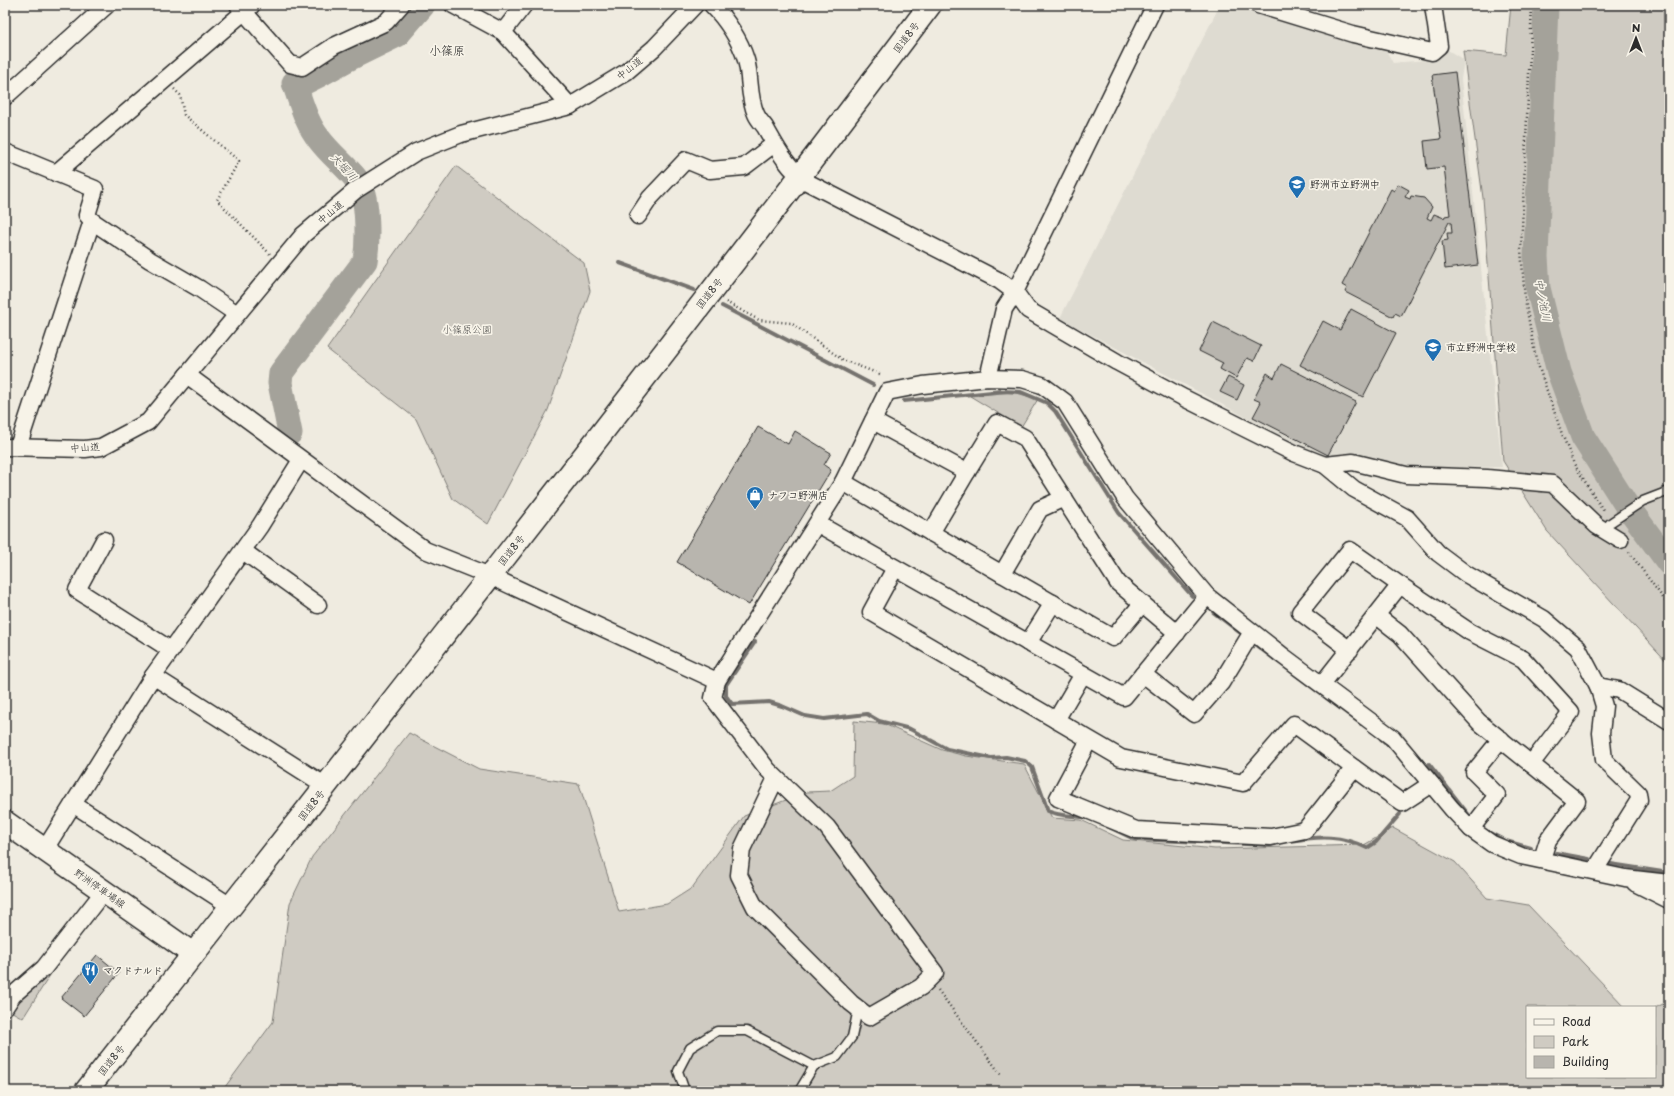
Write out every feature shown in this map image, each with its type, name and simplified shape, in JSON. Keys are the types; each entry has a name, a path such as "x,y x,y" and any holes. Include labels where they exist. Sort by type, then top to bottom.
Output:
{"main road":[{"name":"国道8号","path":"86,1091 232,907 490,576 930,5"},
{"name":"野洲停車場線","path":"5,822 194,954"}],"street":[{"path":"56,173 166,80 245,7 290,64 302,67 334,46 386,22 401,5"},
{"path":"452,5 503,32 570,106"},
{"path":"503,32 524,5"},
{"name":"中山道","path":"12,447 100,448 112,443 148,422 303,235 361,187 416,152 454,137 535,114 570,106 626,72 654,48 695,5"},
{"path":"712,5 720,13 734,35 746,60 751,95 756,114 792,170 807,182 1000,281 1015,292 1028,310 1116,362 1294,453 1325,465 1354,489 1408,518 1438,554 1466,574 1544,619 1578,648 1598,686 1604,706 1601,733 1604,760 1638,792 1640,800 1595,870"},
{"path":"988,378 1004,310 1015,292 1155,5"},
{"path":"1258,5 1353,34 1432,52 1439,46 1433,5"},
{"path":"5,97 98,8"},
{"path":"638,216 650,198 686,160 710,170 744,167 774,144"},
{"path":"5,152 95,189 87,215 92,221 150,260 200,289 237,314"},
{"path":"12,447 92,221"},
{"path":"187,375 425,550 490,576 717,681"},
{"path":"776,778 742,850 739,875 755,907 858,1009 869,1017 921,987 935,973 827,828 776,778 713,698 717,681 818,524 843,482 887,392 923,385 988,378 1022,379 1042,385 1065,402 1125,498 1207,596 1252,632 1393,738 1452,809 1471,829 1492,844 1521,856 1595,870 1625,878 1669,883"},
{"path":"873,421 967,472"},
{"path":"931,533 997,423 1025,438 1118,583 1177,633"},
{"path":"45,849 153,676 243,551 301,460"},
{"path":"1325,465 1353,462 1406,474 1487,478 1553,484 1597,526 1620,540"},
{"path":"843,482 1113,638 1142,604"},
{"path":"1002,574 1040,509 1064,498"},
{"path":"818,524 1124,697 1207,596"},
{"path":"104,540 77,590 172,650"},
{"path":"1350,650 1300,612 1350,550 1470,632 1523,659 1571,712 1531,764"},
{"path":"243,551 318,605"},
{"path":"895,568 872,612 1121,758 1243,782 1294,724 1402,803 1431,784"},
{"path":"1322,684 1400,585"},
{"path":"1028,643 1053,603"},
{"path":"1377,616 1400,634 1479,722 1577,801 1548,840 1542,859"},
{"path":"1143,674 1194,714 1221,683 1252,632"},
{"path":"1056,720 1083,674"},
{"path":"153,676 326,786"},
{"path":"1598,686 1619,690 1669,720"},
{"path":"1471,829 1497,796 1474,772 1501,739"},
{"path":"1089,740 1058,798 1136,830 1271,837 1305,830 1354,768"},
{"path":"74,804 232,907"},
{"path":"1625,878 1669,900"},
{"path":"8,997 44,968 104,891"}],"lane":[{"path":"1610,523 1636,505 1669,490"},
{"path":"799,1091 814,1066 837,1057 852,1037 858,1009"},
{"path":"685,1091 678,1071 690,1048 717,1031 747,1031 814,1066"}],"path":[{"path":"1531,6 1521,250 1524,300 1536,359 1562,434 1574,464 1610,523"},
{"path":"166,80 180,95 184,115 239,161 217,200 279,263"},
{"path":"725,301 759,320 790,323 843,360 882,375"},
{"path":"1620,540 1669,606"},
{"path":"930,978 1002,1076"}],"shaded area":[{"name":"野洲市立野洲中","path":"1220,5 1236,5 1310,29 1384,47 1393,63 1437,59 1446,49 1464,60 1461,79 1502,467 1402,469 1326,460 1060,318"}],"green space":[{"path":"1511,5 1669,5 1669,664 1547,531 1503,461 1483,198 1463,51 1506,55"},
{"name":"小篠原公園","path":"456,166 584,263 590,291 548,410 488,524 453,499 416,419 327,349"},
{"path":"1013,392 1038,399 1021,427 970,396"},
{"path":"854,721 884,724 942,750 966,756 1024,764 1052,818 1081,820 1123,840 1215,849 1364,845 1393,828 1455,862 1487,898 1528,905 1624,1006 1526,1006 1526,1078 1656,1078 1656,1008 1669,1001 1669,1091 222,1091 273,1022 290,903 312,857 409,733 479,769 579,784 619,912 667,904 692,888 744,816 807,792 830,791 853,776"},
{"path":"50,971 52,972 23,1018 7,1009"}],"building":[{"path":"1455,72 1478,265 1445,269 1442,241 1448,240 1447,233 1452,233 1451,222 1449,222 1401,316 1395,313 1393,317 1345,292 1347,288 1342,285 1391,189 1394,191 1398,184 1409,190 1405,197 1410,199 1411,196 1424,198 1432,207 1427,218 1431,220 1434,214 1444,218 1445,216 1450,215 1444,167 1427,169 1424,141 1441,139 1432,75"},
{"path":"1351,309 1396,333 1363,397 1300,365 1323,321 1340,330"},
{"path":"1213,322 1261,346 1254,361 1247,358 1236,378 1220,369 1223,363 1199,351"},
{"path":"1281,364 1356,402 1328,455 1253,417 1261,402 1254,399 1267,373 1274,378"},
{"path":"1228,377 1244,385 1237,400 1220,392"},
{"path":"758,427 788,444 795,431 831,453 824,465 831,470 749,605 677,562"},
{"name":"マクドナルド","path":"97,955 119,973 84,1016 61,998"}],"waterway":[{"name":"大堀川","path":"290,433 280,383 281,373 365,261 367,242 366,207 361,187 357,180 314,133 304,112 294,83 305,82 397,35 423,5"},
{"name":"中ノ池川","path":"1546,5 1536,257 1538,288 1559,372 1583,437 1625,503 1669,563"},
{"path":"620,263 694,290"},
{"path":"722,306 873,385"},
{"path":"904,401 1002,391 1021,392 1047,403 1055,411 1119,513 1192,596"},
{"path":"1213,612 1239,632"},
{"path":"755,642 726,685 726,696 732,704 769,702 805,716 824,719 867,714 879,721 910,729 947,749 991,758 1006,757 1025,761 1032,767 1048,811 1058,814 1088,818"},
{"path":"1257,646 1361,724"},
{"path":"1381,739 1393,749"},
{"path":"1429,764 1468,814"},
{"path":"1291,841 1311,838 1330,838 1348,841 1367,848 1376,842 1400,814"},
{"path":"1109,827 1134,839 1269,845 1275,844"},
{"path":"1490,833 1506,841 1531,848"},
{"path":"1556,853 1589,859"},
{"path":"1611,864 1669,873"}],"place":[{"name":"野洲市立野洲中","path":"1297,199"},
{"name":"市立野洲中学校","path":"1433,362"},
{"name":"ナフコ野洲店","path":"755,510"},
{"name":"マクドナルド","path":"90,985"}],"district":[{"name":"小篠原","path":"447,51"}]}
